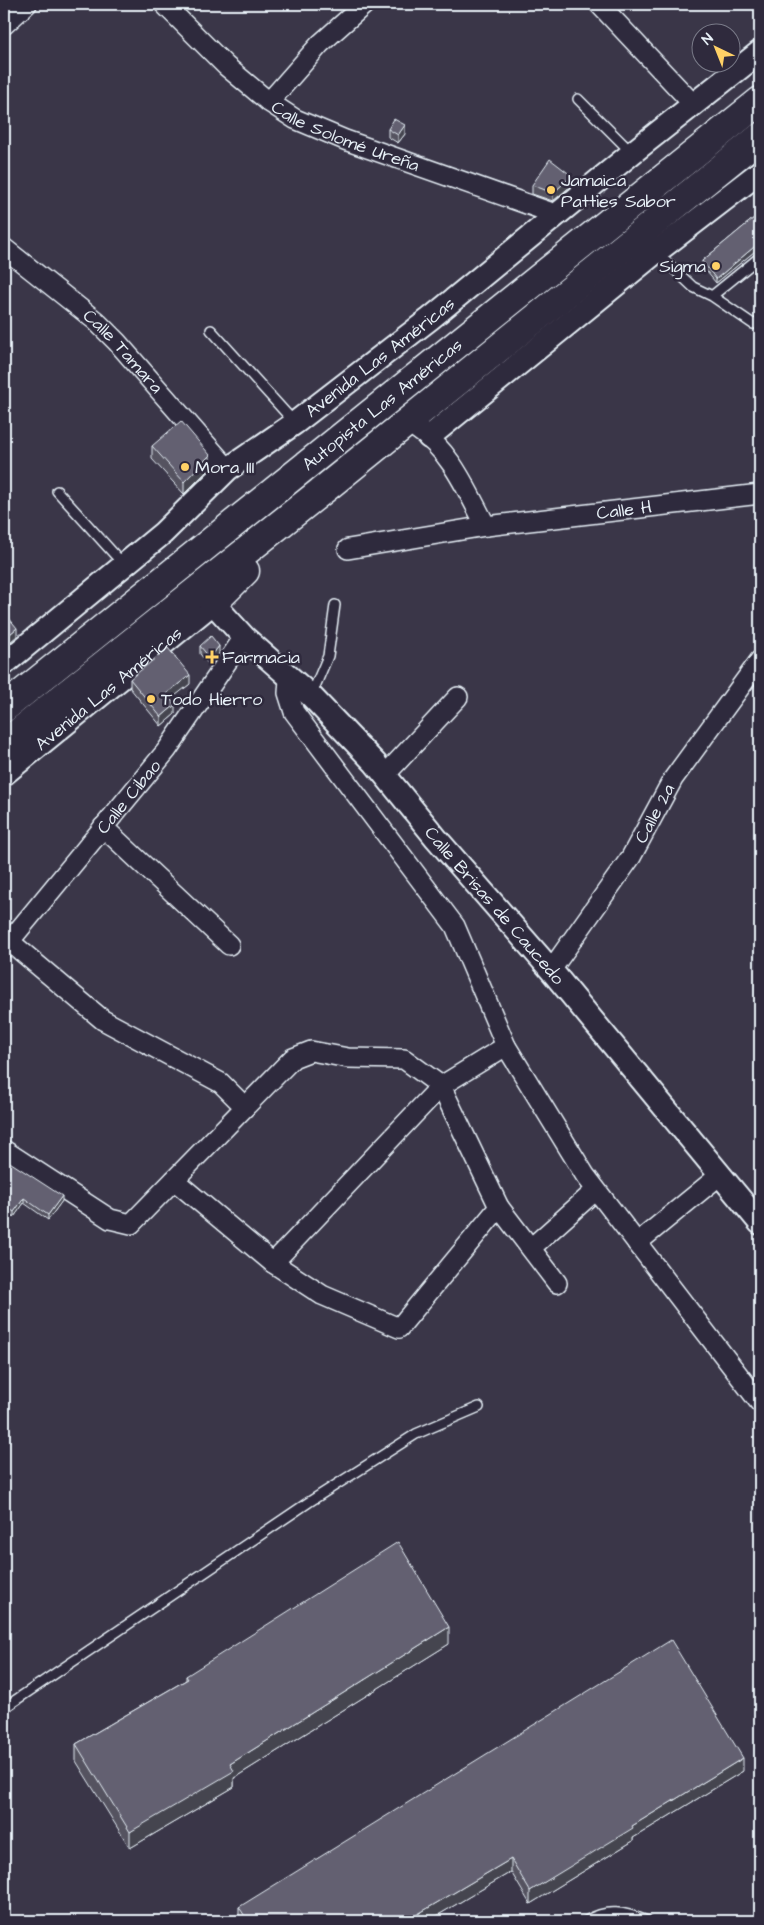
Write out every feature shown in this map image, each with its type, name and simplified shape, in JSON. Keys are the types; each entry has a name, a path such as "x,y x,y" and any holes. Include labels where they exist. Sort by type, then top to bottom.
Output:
{"highway":[{"name":"Autopista Las Américas","path":"4,708 760,100"},
{"name":"Autopista Las Américas","path":"4,744 328,486 418,430 760,137"},
{"path":"213,604 328,486"}],"street":[{"path":"4,25 27,4"},
{"name":"Calle Solomé Ureña","path":"164,4 226,66 269,102 315,128 558,215"},
{"path":"269,102 320,44 365,4"},
{"path":"599,4 693,104"},
{"name":"Avenida Las Américas","path":"4,664 125,566 198,501 228,469 295,423 431,318 632,153 760,52"},
{"path":"486,526 450,460 418,430 656,252 758,179"},
{"name":"Calle Tamara","path":"4,248 96,321 228,469"},
{"name":"Calle H","path":"348,549 486,526 760,494"},
{"name":"Avenida Las Américas","path":"4,774 213,604"},
{"name":"Calle Brisas de Caucedo","path":"213,604 244,638 289,679 311,696 385,775 551,970 760,1223"},
{"name":"Calle Cibao","path":"6,945 167,750 244,638"},
{"name":"Calle 2a","path":"551,970 631,857 673,779 760,660"},
{"path":"289,679 288,694 294,712 455,926 506,1046 596,1190 760,1403"},
{"path":"385,775 458,697"},
{"path":"103,827 229,944"},
{"path":"6,945 103,1020 221,1083 245,1107"},
{"path":"273,1263 344,1184 441,1086 506,1046"},
{"path":"4,1150 110,1219 131,1224 293,1058 311,1051 348,1058 404,1059 441,1086 499,1207 557,1283"},
{"path":"637,1243 720,1175"},
{"path":"174,1180 273,1263 322,1295 399,1328 499,1207"},
{"path":"531,1248 596,1190"}],"lane":[{"path":"578,99 632,153"},
{"path":"656,252 694,287 712,296 753,324 760,323"},
{"path":"712,296 760,257"},
{"path":"211,330 295,423"},
{"path":"57,490 125,566"},
{"path":"311,696 328,656 335,605"},
{"path":"4,1708 309,1502 416,1434 478,1407"},
{"path":"586,1921 605,1912 615,1911 630,1914 647,1921"}],"building":[{"path":"394,119 405,125 398,135 388,129"},
{"path":"550,159 572,176 553,193 532,185"},
{"path":"760,213 760,242 716,279 702,261"},
{"path":"181,421 210,455 184,482 152,446"},
{"path":"4,612 17,628 4,639"},
{"path":"211,636 219,646 210,658 200,646"},
{"path":"168,648 190,675 166,694 175,705 161,717 130,679"},
{"path":"5,1159 62,1196 48,1215 24,1198 14,1212 4,1205 4,1180 7,1175 4,1173"},
{"path":"398,1542 449,1627 230,1764 234,1771 130,1832 76,1744 188,1679 186,1676"},
{"path":"671,1640 743,1758 632,1826 633,1828 530,1891 511,1859 406,1921 248,1921 239,1907"}],"place":[{"name":"Jamaica Patties Sabor","path":"551,190"},
{"name":"Sigma","path":"716,266"},
{"name":"Mora III","path":"185,467"},
{"name":"Farmacia","path":"212,657"},
{"name":"Todo Hierro","path":"151,699"}]}
